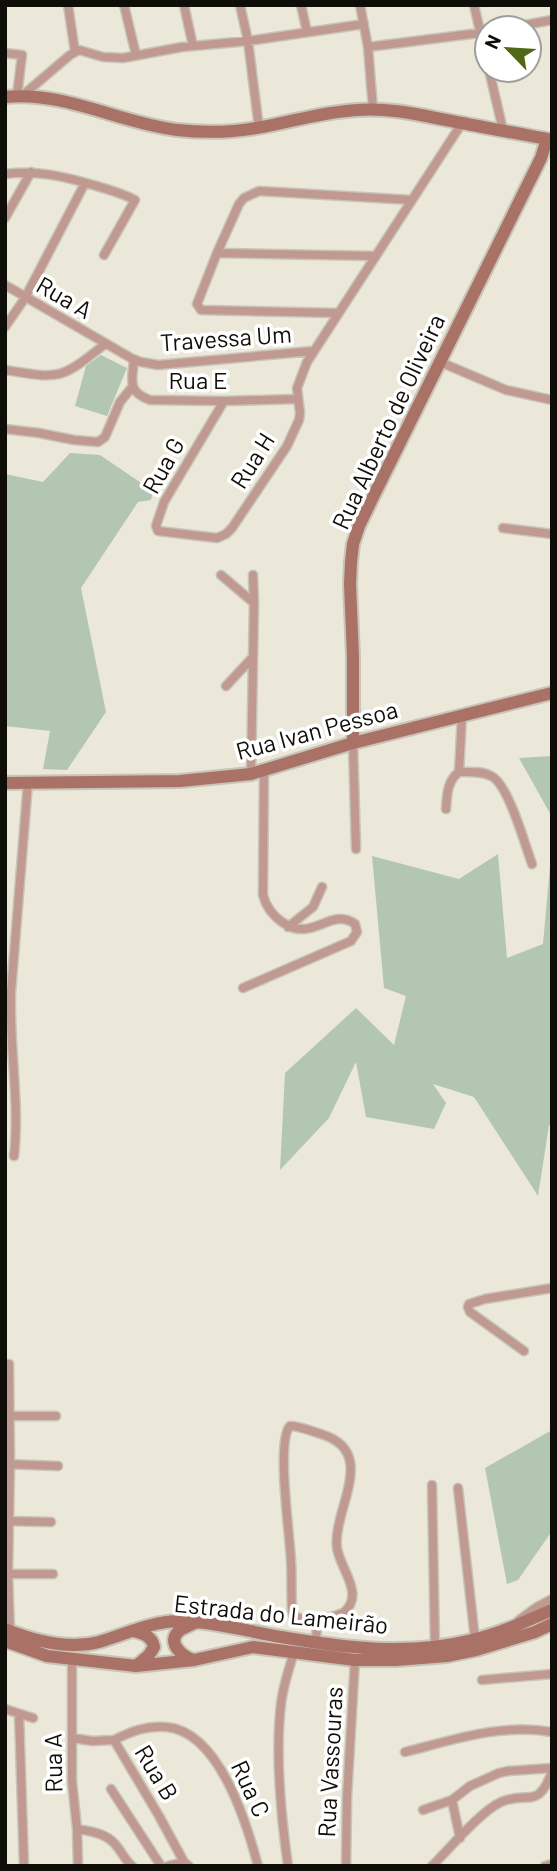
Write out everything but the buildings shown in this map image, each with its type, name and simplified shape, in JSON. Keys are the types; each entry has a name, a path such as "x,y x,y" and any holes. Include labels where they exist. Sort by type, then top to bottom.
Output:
{"street":[{"path":"68,5 75,52"},
{"path":"124,5 136,55"},
{"path":"184,5 192,46"},
{"path":"240,5 248,41 259,128"},
{"path":"301,5 307,32"},
{"path":"360,5 369,47 373,109"},
{"path":"15,96 75,52 82,51 113,59 363,24"},
{"path":"369,47 473,33"},
{"path":"5,53 22,55 15,96"},
{"path":"492,84 502,130"},
{"path":"15,96 62,100 118,117 178,130 259,128 334,111 373,109 411,113 549,139"},
{"name":"Rua H","path":"222,537 232,528 287,446 299,420 297,387 313,351 462,123"},
{"name":"Rua Alberto de Oliveira","path":"353,743 354,657 350,584 354,544 359,526 549,139"},
{"path":"5,174 31,172 59,176 124,194 135,200 104,255"},
{"path":"5,218 31,172"},
{"path":"5,327 24,298 85,183"},
{"path":"338,313 201,310 197,304 198,300 239,204 244,198 259,191 412,201"},
{"path":"217,253 376,257"},
{"name":"Rua A","path":"5,285 105,344"},
{"path":"5,370 45,377 58,376 76,367 105,344"},
{"name":"Travessa Um","path":"105,344 134,360 148,364 313,351"},
{"name":"Rua E","path":"134,360 133,386 138,394 150,400 297,399"},
{"path":"440,362 506,390 552,400"},
{"path":"5,429 92,442 103,440 120,402 133,386"},
{"name":"Rua G","path":"222,537 167,534 158,531 156,526 164,502 224,401"},
{"path":"503,528 552,534"},
{"path":"221,575 254,603"},
{"path":"243,988 351,941 356,932 355,924 340,918 308,929 288,927 270,911 263,895 252,657 253,575"},
{"path":"226,686 252,657"},
{"name":"Rua Ivan Pessoa","path":"5,783 180,781 257,773 353,743 552,693"},
{"path":"459,772 462,715"},
{"path":"353,743 356,849"},
{"path":"446,809 450,783 459,772 489,775 500,783 508,797 532,864"},
{"path":"14,1156 16,1132 10,1013 28,782"},
{"path":"288,927 313,907 322,887"},
{"path":"524,1351 470,1312 469,1304 552,1289"},
{"path":"7,1634 9,1364"},
{"path":"9,1416 56,1416"},
{"path":"290,1426 326,1435 337,1441 345,1451 352,1471 340,1518 337,1545 352,1586 351,1602 343,1613 317,1620 300,1619 293,1615 292,1610 284,1446 286,1431 290,1426"},
{"path":"8,1464 58,1466"},
{"path":"432,1485 435,1647"},
{"path":"458,1488 475,1639"},
{"path":"7,1521 51,1522"},
{"path":"7,1574 53,1574"},
{"name":"Estrada do Lameirão","path":"512,1626 552,1599"},
{"name":"Estrada do Lameirão","path":"7,1634 71,1644 96,1642 155,1624 181,1621 335,1646 380,1649 435,1647 475,1639 552,1610"},
{"path":"316,1643 317,1620"},
{"path":"194,1660 179,1651 175,1641 181,1630 197,1622"},
{"name":"Estrada do Lameirão","path":"7,1634 34,1652 72,1660 136,1666 194,1660 253,1647 355,1660 419,1659 447,1656 498,1644 552,1624"},
{"path":"132,1631 151,1638 154,1647 136,1666"},
{"name":"Estrada do Lameirão","path":"535,1632 552,1631"},
{"path":"288,1866 279,1740 281,1704 294,1652"},
{"name":"Rua A","path":"72,1660 72,1781 78,1866"},
{"name":"Rua Vassouras","path":"346,1866 355,1660"},
{"path":"482,1680 552,1674"},
{"path":"5,1709 33,1718"},
{"path":"19,1714 24,1866"},
{"name":"Rua C","path":"114,1740 140,1729 168,1727 179,1730 202,1747 223,1771 251,1837 258,1866"},
{"path":"404,1752 492,1731 527,1729 552,1732"},
{"name":"Rua B","path":"73,1738 114,1740 186,1864"},
{"path":"423,1810 452,1800 470,1786 499,1773 552,1770 549,1788 527,1798 509,1799 494,1805 432,1866"},
{"path":"111,1789 161,1866"},
{"path":"452,1800 460,1838"},
{"path":"77,1829 113,1841 132,1866"},
{"path":"168,1866 186,1864"},
{"path":"545,1866 552,1864"}],"green space":[{"path":"101,355 127,368 107,416 75,406 86,366"},
{"path":"70,453 100,455 153,491 151,500 138,502 81,588 106,712 67,770 43,769 50,731 5,726 5,474 43,482"},
{"path":"552,756 552,817 519,758"},
{"path":"552,844 552,1125 549,1125 538,1196 474,1097 433,1084 446,1103 434,1129 366,1117 356,1062 329,1118 280,1170 285,1073 356,1008 394,1045 406,996 384,988 372,856 459,879 498,854 507,958 543,944"},
{"path":"552,1430 552,1531 518,1580 507,1584 485,1468"}]}
